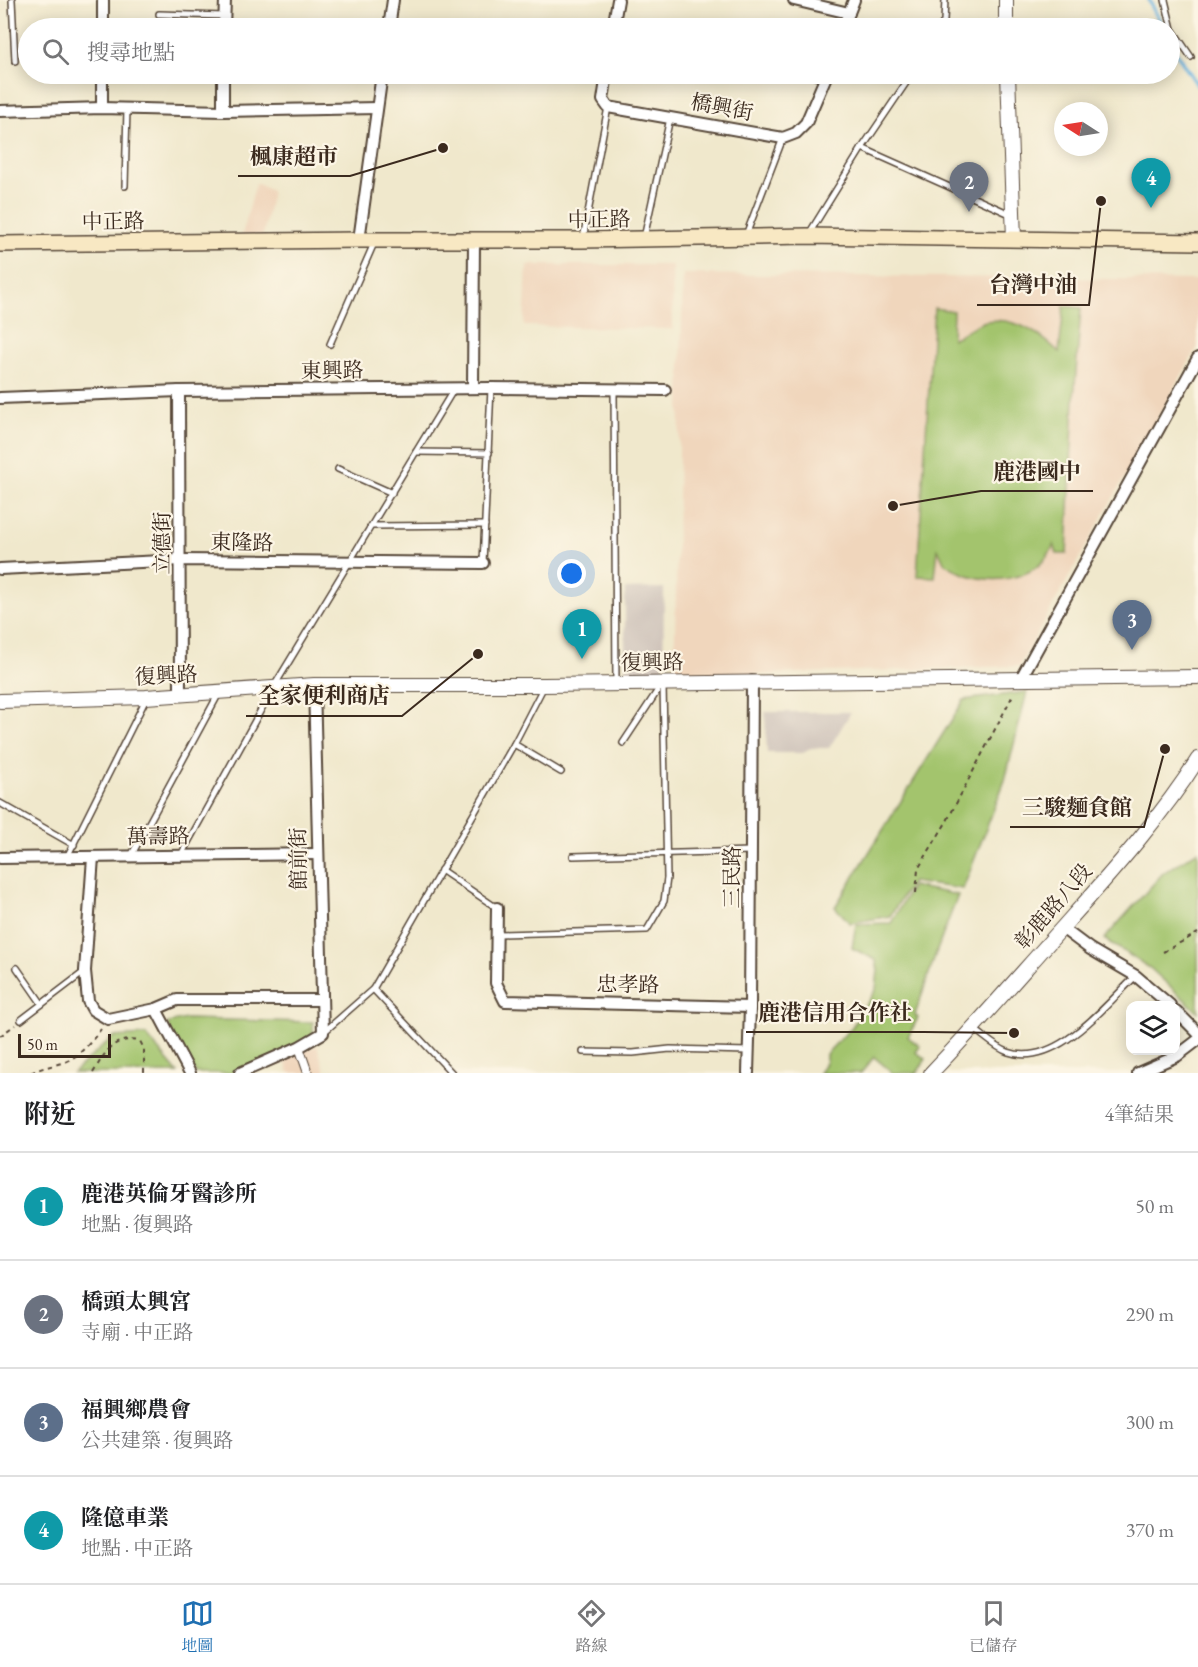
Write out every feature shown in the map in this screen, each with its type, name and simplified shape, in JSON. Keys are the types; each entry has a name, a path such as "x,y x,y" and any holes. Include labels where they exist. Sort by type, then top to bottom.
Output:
{"main road":[{"name":"中正路","path":"0,244 807,236 1198,242"}],"street":[{"path":"103,0 103,18"},
{"path":"224,16 225,0"},
{"path":"615,18 618,0"},
{"path":"794,0 849,13"},
{"path":"847,18 854,0"},
{"path":"1005,0 1006,18"},
{"path":"390,18 393,1"},
{"path":"102,84 102,108"},
{"path":"223,84 223,111"},
{"path":"359,240 381,84"},
{"path":"605,84 603,100 608,107"},
{"path":"783,138 796,133 806,123 823,84"},
{"path":"1008,84 1014,239"},
{"name":"橋興街","path":"608,107 783,138"},
{"path":"0,111 102,108 223,111 377,108"},
{"path":"473,388 474,240"},
{"path":"1020,680 1198,358"},
{"name":"東興路","path":"0,398 179,391 473,388 665,390"},
{"name":"立德街","path":"179,391 180,695"},
{"name":"東隆路","path":"0,569 181,560 483,563"},
{"name":"復興路","path":"0,701 147,697 315,685 544,685 1198,677"},
{"name":"三民路","path":"748,1073 752,681"},
{"name":"館前街","path":"315,685 317,854 323,1033"},
{"name":"彰鹿路八段","path":"932,1073 974,1029 1170,801 1198,759"},
{"name":"萬壽路","path":"0,858 317,854"},
{"path":"93,857 85,971 88,1001 93,1010 108,1019 156,1009 177,1000 322,1000"},
{"path":"496,934 497,908"},
{"path":"1062,928 1090,949 1136,975 1165,1001"},
{"name":"忠孝路","path":"496,934 496,983 504,1001 750,1006"},
{"path":"156,1009 190,1073"},
{"path":"1180,1015 1198,1033"},
{"path":"240,1073 299,1047 323,1033"},
{"path":"1138,1073 1177,1056 1198,1040"},
{"path":"299,1047 309,1073"}],"lane":[{"path":"12,0 15,61"},
{"path":"944,18 945,0"},
{"path":"1165,0 1169,18"},
{"path":"159,14 224,16"},
{"path":"1180,41 1191,57"},
{"path":"807,236 905,84"},
{"path":"582,240 608,107"},
{"path":"125,186 127,109"},
{"path":"643,239 670,117"},
{"path":"745,237 783,138"},
{"path":"862,148 1012,214"},
{"path":"330,344 375,240"},
{"path":"483,563 491,388"},
{"path":"181,855 273,688 454,389"},
{"path":"614,390 616,684"},
{"path":"416,452 489,453"},
{"path":"338,469 392,493"},
{"path":"372,526 485,525"},
{"path":"622,743 663,683"},
{"path":"496,934 647,930 664,901 668,878 663,683"},
{"path":"323,1033 374,989 514,744 544,685"},
{"path":"131,856 218,693"},
{"path":"67,857 147,697"},
{"path":"514,744 561,772"},
{"path":"0,803 74,845"},
{"path":"573,856 751,851"},
{"path":"441,870 497,908"},
{"path":"17,968 42,1004"},
{"path":"21,1020 85,971"},
{"path":"974,1029 1007,1052 1032,1056 1066,1042 1136,975"},
{"path":"374,989 452,1073"},
{"path":"584,1052 633,1053 670,1048 748,1051"}],"path":[{"path":"916,893 918,870 947,821 1020,680"},
{"path":"1163,952 1198,933"},
{"path":"31,1073 66,1062 89,1046 108,1019"},
{"path":"0,1036 21,1020"},
{"path":"93,1073 106,1051 115,1043 129,1040 140,1041 144,1049 144,1073"}],"shaded area":[{"path":"256,183 272,191 263,235 242,235"},
{"path":"527,265 672,265 673,329 524,326"},
{"path":"683,274 1198,280 1198,346 1019,666 674,677"},
{"path":"664,588 663,683 625,677 625,589"},
{"path":"765,712 851,712 829,748 812,748 803,753 767,753"},
{"path":"317,1046 326,1073 289,1073 284,1058"}],"green space":[{"path":"1064,306 1081,308 1074,398 1067,554 1057,554 1054,544 1038,566 1027,573 1001,579 987,579 973,577 950,566 944,562 938,549 935,577 917,576 934,308 953,311 952,339 986,321 1007,321 1035,333 1059,352"},
{"path":"1027,692 1005,780 963,889 912,882 890,916 850,923 835,907 964,700"},
{"path":"1198,851 1198,1012 1150,968 1104,939 1163,873"},
{"path":"912,886 958,895 915,1015 918,1018 908,1037 920,1046 916,1052 926,1059 917,1073 893,1073 874,1057 861,1073 819,1073 826,1061 826,1054 852,1027 876,989 878,970 876,960 852,948 856,924 891,923"},
{"path":"186,1019 313,1022 313,1036 273,1058 230,1073 196,1073 169,1030 168,1023"},
{"path":"146,1035 178,1073 73,1073 113,1037"}],"waterway":[{"path":"1149,0 1158,18"},
{"path":"1180,58 1198,86"}],"place":[{"name":"楓康超市","path":"443,148"},
{"name":"台灣中油","path":"1101,201"},
{"name":"隆億車業","path":"1151,208"},
{"name":"橋頭太興宮","path":"969,212"},
{"name":"鹿港國中","path":"893,506"},
{"name":"福興鄉農會","path":"1132,650"},
{"name":"全家便利商店","path":"478,654"},
{"name":"鹿港英倫牙醫診所","path":"582,659"},
{"name":"三駿麵食館","path":"1165,749"},
{"name":"鹿港信用合作社","path":"1014,1033"}]}
